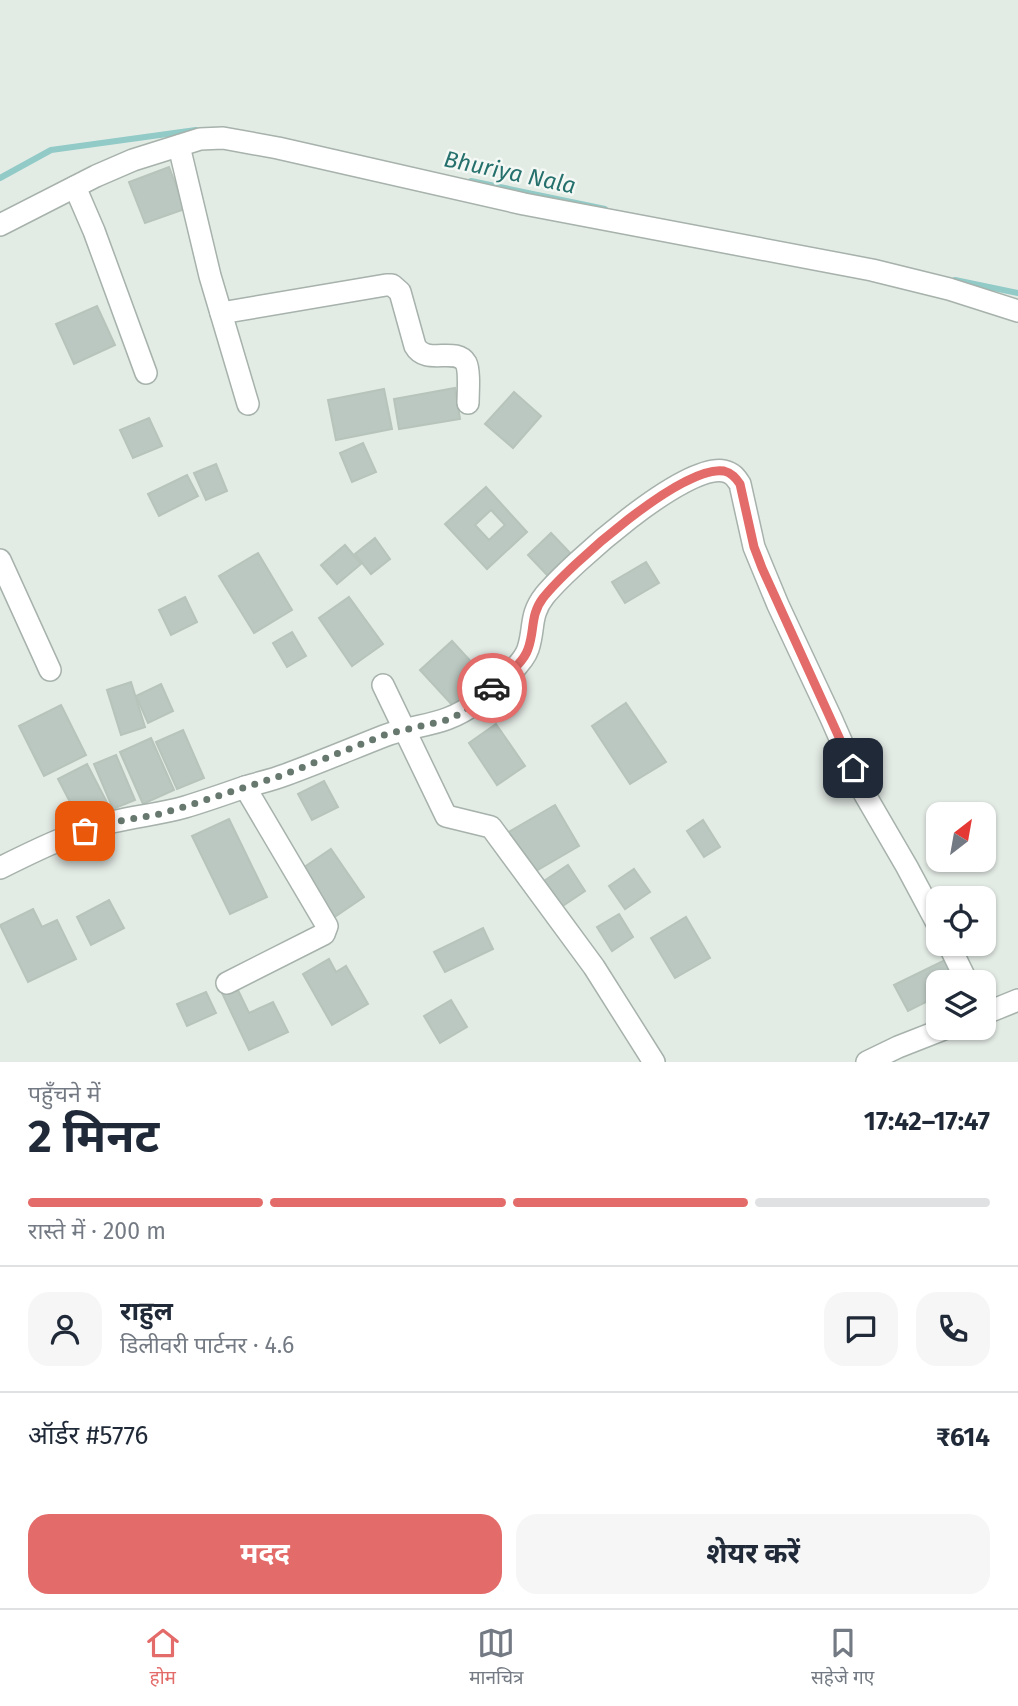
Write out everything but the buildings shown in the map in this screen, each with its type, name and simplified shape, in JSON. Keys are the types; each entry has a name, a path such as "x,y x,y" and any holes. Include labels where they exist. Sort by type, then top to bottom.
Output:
{"street":[{"path":"0,225 133,160 200,139 223,138 524,204 872,270 949,289 1018,311"},
{"path":"179,145 221,313 248,404"},
{"path":"75,187 146,373"},
{"path":"221,313 392,285 400,292 418,351 426,355 459,358 466,363 468,403"},
{"path":"0,868 44,846 85,831 114,822 160,814 283,775 387,734 447,720 462,713 526,654 533,617 540,602 551,589 607,536 647,504 714,471 729,473 740,484 754,547 762,568 864,793 926,903"},
{"path":"0,559 50,670"},
{"path":"383,685 446,816 491,827 594,967 654,1062"},
{"path":"227,983 324,934 326,930 326,923 245,787"},
{"path":"996,1008 1018,1000"},
{"path":"867,1062 926,1036"}],"waterway":[{"name":"Bhuriya Nala","path":"0,178 51,150 196,130"},
{"name":"Bhuriya Nala","path":"471,181 605,209"},
{"name":"Bhuriya Nala","path":"955,280 1018,293"}],"way so far":[{"path":"85,831 187,806 283,775 387,734 447,720 462,713 492,688"}],"route":[{"path":"492,688 526,654 533,617 540,602 607,536 647,504 704,474 723,471 734,476 740,484 754,547 762,568 853,768"}]}
